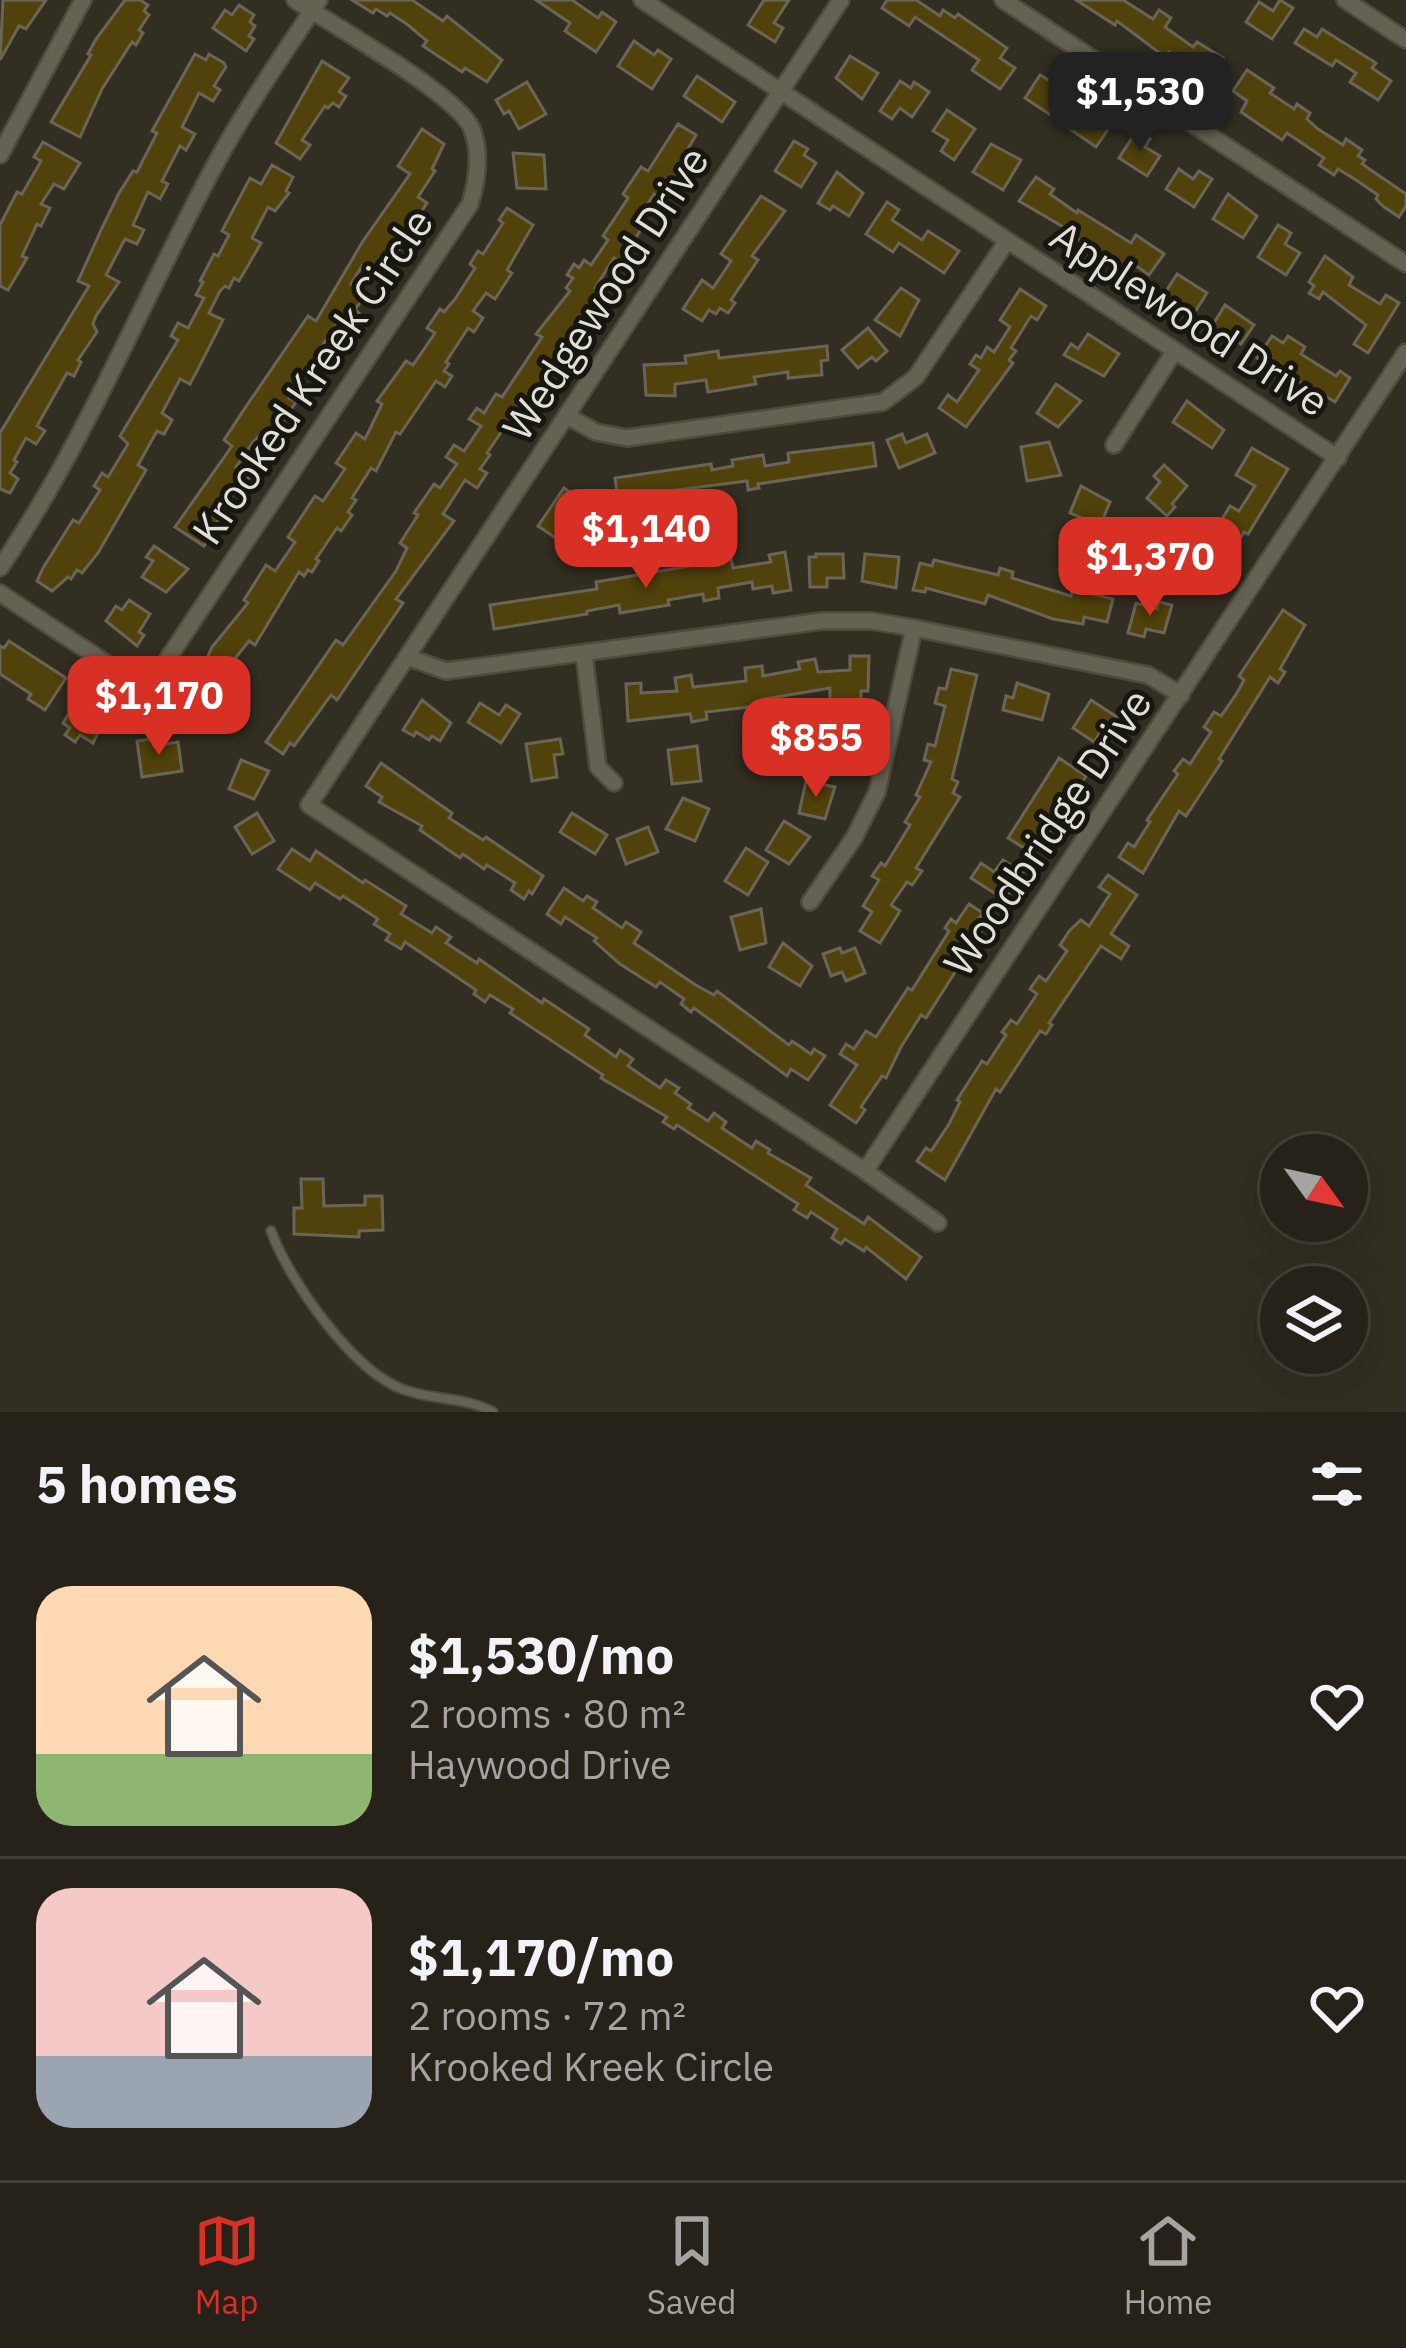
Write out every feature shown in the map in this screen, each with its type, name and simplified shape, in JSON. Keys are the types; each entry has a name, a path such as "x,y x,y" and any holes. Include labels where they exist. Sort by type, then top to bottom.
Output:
{"street":[{"path":"0,155 83,0"},
{"name":"Krooked Kreek Circle","path":"0,593 147,689 470,203 479,158 470,124 438,94 316,6 295,0"},
{"name":"Applewood Drive","path":"642,0 1338,458"},
{"name":"Wedgewood Drive","path":"842,0 309,806 866,1171"},
{"path":"1003,0 1406,264"},
{"path":"1345,0 1406,40"},
{"path":"0,568 105,392 244,112 316,6"},
{"path":"567,416 596,433 627,438 883,402 916,377 1007,241"},
{"path":"1114,445 1174,352"},
{"name":"Woodbridge Drive","path":"866,1171 1406,352"},
{"path":"407,657 446,671 822,621 872,621 1148,675 1181,695"},
{"path":"810,902 854,838 877,792 914,628"},
{"path":"584,654 598,766 614,784"},
{"path":"866,1171 938,1223"}],"lane":[{"path":"271,1231 307,1299 374,1373 408,1392 470,1400 494,1412"}],"building":[{"path":"3,0 46,0 26,29 19,26 0,60"},
{"path":"125,0 148,5 144,11 149,15 136,45 132,42 102,89 80,137 51,122 96,39"},
{"path":"352,0 412,0 443,21 447,16 502,60 487,82 465,68 462,72 423,46 427,41 390,13 387,16 376,9 373,13"},
{"path":"536,0 572,0 598,18 602,12 616,22 596,52 565,31 570,23"},
{"path":"764,0 789,0 774,23 783,28 775,42 748,25"},
{"path":"887,0 916,0 940,16 943,10 955,18 958,14 1007,48 1000,58 1015,68 1000,89 972,70 979,60 915,17 909,26 882,8"},
{"path":"1076,0 1123,0 1153,19 1159,10 1171,18 1165,27 1193,47 1197,42 1223,58 1204,89 1191,81 1198,70 1169,52 1165,57 1117,21 1115,25"},
{"path":"1280,0 1293,8 1272,39 1246,22 1259,2 1273,11"},
{"path":"239,5 254,15 249,36 254,39 246,51 213,28 225,10 232,15"},
{"path":"1304,29 1317,37 1322,29 1376,63 1372,68 1391,81 1378,100 1350,82 1356,73 1336,60 1332,66 1295,43"},
{"path":"634,41 654,55 658,50 671,59 652,89 618,66"},
{"path":"195,54 206,60 209,54 224,63 214,86 220,90 213,101 199,93 182,127 195,134 186,150 180,146 162,181 168,184 160,199 148,192 133,225 144,230 137,244 125,239 106,275 119,282 96,316 97,332 78,360 74,376 67,373 37,426 45,431 36,444 26,438 14,460 10,473 18,479 10,493 0,489 0,433 89,286 78,281 102,228 119,193 133,171 137,172 157,133 152,131"},
{"path":"850,56 878,73 862,99 836,78"},
{"path":"322,61 349,78 339,92 346,96 339,107 325,106 302,140 310,145 300,159 276,143"},
{"path":"1247,70 1274,88 1270,93 1310,113 1307,119 1318,129 1343,145 1346,139 1362,150 1358,156 1365,160 1362,164 1406,194 1399,217 1353,178 1338,169 1334,175 1319,165 1324,158 1287,133 1282,140 1241,112 1247,101 1233,91"},
{"path":"1040,75 1052,82 1056,76 1069,85 1049,114 1025,98"},
{"path":"697,76 735,102 722,122 684,96"},
{"path":"900,81 911,88 914,82 929,92 912,117 900,108 892,119 880,111"},
{"path":"527,82 546,114 519,129 496,100"},
{"path":"1091,99 1103,108 1096,119 1109,128 1096,147 1070,129"},
{"path":"947,110 975,129 954,160 941,151 948,140 933,131"},
{"path":"678,124 696,135 685,154 695,161 664,201 654,194 635,223 642,228 635,239 639,241 623,264 614,258 595,288 606,296 541,378 548,382 516,427 508,422 487,453 480,469 487,473 477,488 465,480 443,514 454,521 396,599 403,603 337,700 331,695 283,754 266,742 336,640 343,645 396,571 407,548 400,543 418,515 414,513 434,484 440,488 457,464 446,457 454,445 464,451 481,426 469,419 477,408 484,413 496,394 502,397 542,337 536,334 570,291 566,288 573,278 567,275 574,264 579,268 584,260 591,265 628,198 623,194 641,167 648,171"},
{"path":"422,129 444,144 435,171 418,197 427,203 416,220 420,223 378,277 362,266 351,284 366,294 355,310 359,313 351,324 341,317 318,352 326,357 316,371 310,367 289,398 296,402 269,443 259,436 236,467 250,476 241,489 237,486 204,546 175,527 232,446 224,440 245,408 308,316 316,321 410,174 398,166"},
{"path":"1137,130 1150,139 1145,147 1160,156 1147,176 1119,158"},
{"path":"794,141 808,149 804,155 816,163 801,187 775,171"},
{"path":"43,142 80,163 64,189 54,184 41,204 50,208 41,226 37,224 22,256 27,258 8,290 0,286 0,225 41,161 34,157"},
{"path":"991,144 1021,160 1003,190 973,172"},
{"path":"513,153 544,155 546,189 517,188"},
{"path":"272,165 293,177 289,193 275,211 268,207 252,238 261,243 239,281 234,278 229,288 220,291 209,313 223,320 190,384 180,379 162,413 172,420 164,434 157,431 138,465 146,470 98,553 82,573 77,570 52,591 37,581 43,568 73,520 79,523 100,490 94,486 102,473 108,477 128,444 120,436 178,340 171,336 178,323 188,328 204,298 196,295 200,281 229,235 222,231 250,178 261,184"},
{"path":"1179,169 1193,179 1199,171 1212,179 1194,207 1166,189"},
{"path":"837,172 863,193 849,216 818,203"},
{"path":"1036,177 1077,213 1131,243 1136,235 1164,254 1149,275 1135,265 1127,275 1077,235 1019,201"},
{"path":"1228,194 1257,216 1243,238 1213,219"},
{"path":"761,196 785,211 752,256 758,260 731,300 735,303 728,313 720,308 716,314 709,310 702,321 683,309 702,280 713,288 731,261 721,254"},
{"path":"887,202 899,210 892,220 922,240 928,231 959,251 944,273 899,243 893,252 866,234"},
{"path":"507,208 533,225 495,299 486,293 473,311 483,318 474,332 468,328 446,362 444,371 452,376 445,387 436,381 400,434 396,432 376,471 371,468 352,498 356,500 348,512 352,515 341,531 337,528 312,572 304,576 299,572 255,645 249,641 221,676 238,688 220,715 210,708 206,714 189,699 212,647 248,603 244,600 266,565 275,571 295,542 288,537 315,496 323,501 345,469 336,463 356,433 365,439 382,404 377,401 406,361 413,365 435,333 427,328 440,309 444,312 455,299 475,268 470,264 478,251 483,254"},
{"path":"1278,225 1291,233 1285,244 1300,253 1286,275 1258,257"},
{"path":"1325,256 1353,277 1349,285 1380,304 1386,295 1399,303 1368,353 1354,344 1366,325 1323,292 1319,299 1309,293 1314,286 1309,282"},
{"path":"1177,274 1207,293 1193,315 1163,296"},
{"path":"901,288 919,300 900,336 875,320"},
{"path":"1020,289 1046,306 1037,320 1031,316 1011,348 1016,351 1009,360 1013,363 966,427 939,408 948,395 957,402 979,370 970,364 976,355 981,358 987,347 994,352 1010,327 1000,320"},
{"path":"1225,305 1254,325 1241,344 1211,328"},
{"path":"868,328 887,351 858,368 842,350"},
{"path":"1088,334 1119,354 1104,376 1064,355 1071,344 1078,349"},
{"path":"1272,336 1283,343 1288,336 1305,347 1301,354 1336,376 1340,371 1350,378 1335,402 1317,391 1313,399 1300,391 1304,385 1257,358"},
{"path":"827,346 822,375 788,378 788,372 754,377 756,384 708,392 706,380 675,384 675,396 646,395 644,365 686,363 685,356 718,351 719,358"},
{"path":"1056,384 1081,401 1058,427 1037,413"},
{"path":"1187,401 1224,430 1212,448 1173,422"},
{"path":"902,434 906,443 927,434 935,453 899,468 887,440"},
{"path":"1049,442 1061,475 1027,481 1021,447"},
{"path":"873,443 876,466 758,484 759,488 748,490 747,481 653,493 654,501 619,507 615,478 711,464 712,470 733,466 732,460 763,455 765,466 789,462 788,453"},
{"path":"1252,448 1288,469 1235,547 1213,534 1230,506 1239,511 1255,486 1236,475"},
{"path":"1164,465 1187,486 1167,516 1147,498 1160,482 1154,476"},
{"path":"1081,486 1110,502 1100,526 1070,513"},
{"path":"564,488 579,499 574,506 578,509 557,539 538,526"},
{"path":"154,546 188,569 166,592 142,577 153,561 146,557"},
{"path":"785,552 791,590 753,589 752,582 718,588 719,598 704,601 703,594 620,613 619,605 494,629 490,605 597,589 596,582 731,559 733,568 771,562 769,555"},
{"path":"843,554 844,578 827,578 827,587 810,587 809,557"},
{"path":"865,554 899,557 896,588 862,581"},
{"path":"934,560 998,575 1000,568 1013,572 1012,578 1071,596 1073,589 1113,599 1107,622 1084,617 1083,624 1053,619 988,595 985,604 926,588 925,592 913,590 920,563 932,566"},
{"path":"129,600 150,614 137,646 106,621 116,606 122,610"},
{"path":"1159,602 1172,605 1164,633 1146,629 1144,637 1128,633 1136,603 1157,609"},
{"path":"1283,610 1305,625 1280,669 1285,672 1278,683 1270,677 1222,761 1186,816 1179,811 1143,873 1119,857 1128,843 1134,847 1183,759 1190,764 1211,732 1204,727 1214,712 1221,716 1237,693 1244,680 1239,676"},
{"path":"9,641 66,678 45,710 28,699 31,694 0,674 0,646 4,648"},
{"path":"850,656 869,656 868,691 861,691 861,701 830,702 830,688 765,699 766,705 706,712 707,719 692,722 690,714 628,721 626,684 641,683 641,693 677,691 675,678 691,675 693,687 746,681 745,668 762,666 763,676 800,669 798,662 815,659 818,672 850,670"},
{"path":"951,669 977,675 952,779 958,782 953,793 960,797 916,868 922,871 912,885 907,882 891,905 900,911 880,943 860,931 872,912 863,906 879,880 872,876 881,863 885,866 910,825 905,822 920,797 916,795 931,762 924,760 928,744 935,746 945,706 935,703 939,688 946,689"},
{"path":"1017,683 1049,694 1042,720 1003,710 1006,696 1013,698"},
{"path":"83,691 96,699 91,707 106,717 93,743 80,735 75,742 65,735 70,728 63,723"},
{"path":"422,700 451,723 440,741 403,730"},
{"path":"1091,700 1123,721 1114,734 1104,727 1094,742 1073,728"},
{"path":"480,703 499,715 506,705 520,714 501,743 468,722"},
{"path":"849,731 850,746 841,746 842,768 816,769 815,732"},
{"path":"152,739 154,746 178,742 182,771 142,777 137,741"},
{"path":"560,739 563,754 554,755 557,777 532,781 526,744"},
{"path":"697,746 701,781 672,784 668,750"},
{"path":"1059,758 1086,776 1077,791 1069,786 1050,817 1056,821 1047,836 1040,831 1027,850 1008,838"},
{"path":"241,760 269,771 254,799 229,789"},
{"path":"381,763 452,813 449,818 543,876 532,894 529,891 524,899 511,890 515,883 463,854 460,858 420,830 422,826 379,802 382,797 366,786"},
{"path":"806,781 835,787 825,819 799,813"},
{"path":"683,798 709,809 695,841 666,829"},
{"path":"257,813 274,841 252,854 235,827"},
{"path":"572,813 607,835 595,854 560,832"},
{"path":"784,821 810,837 789,864 766,850"},
{"path":"648,827 658,852 626,864 617,839"},
{"path":"746,848 768,862 748,895 725,881"},
{"path":"292,849 310,861 316,851 406,906 401,914 432,933 436,927 451,937 446,943 589,1029 585,1035 616,1057 620,1050 633,1059 628,1066 660,1088 666,1080 679,1088 675,1093 691,1104 688,1108 708,1121 714,1113 726,1122 722,1128 752,1148 756,1141 770,1150 768,1153 811,1178 806,1185 864,1224 868,1217 921,1257 906,1279 866,1247 864,1251 845,1239 841,1244 832,1238 837,1229 811,1212 807,1218 794,1210 798,1204 677,1125 674,1129 663,1122 667,1117 601,1078 603,1075 510,1013 513,1009 490,995 485,1002 474,994 476,990 405,942 401,949 386,940 390,934 374,924 378,919 343,896 340,899 315,883 310,890 278,869"},
{"path":"1003,860 1023,873 1005,900 971,878 981,863 994,872"},
{"path":"1108,875 1137,895 1111,934 1129,946 1121,959 1101,946 1046,1034 1040,1031 1000,1092 996,1089 945,1180 917,1161 926,1148 931,1151 949,1124 957,1100 982,1061 987,1064 1006,1035 1002,1032 1011,1020 1017,1024 1037,994 1030,989 1039,976 1046,981 1067,951 1060,945 1070,930 1081,920 1089,926 1110,894 1099,887"},
{"path":"564,888 583,901 587,896 597,902 593,908 622,928 626,922 641,932 634,943 694,984 714,995 717,991 789,1045 792,1041 811,1054 814,1049 825,1056 808,1080 791,1069 787,1076 694,1008 691,1012 681,1004 684,999 660,982 656,987 620,964 594,941 597,938 565,917 561,924 547,914"},
{"path":"969,904 987,922 926,1018 921,1015 886,1078 882,1076 861,1107 865,1110 856,1123 830,1105 857,1065 840,1054 846,1044 854,1049 866,1031 876,1037 908,988 912,990 949,931 945,928 951,919 956,923"},
{"path":"761,909 766,943 740,950 731,917"},
{"path":"783,943 812,966 800,986 769,967"},
{"path":"840,948 842,953 855,948 865,973 846,981 842,972 831,976 823,954"},
{"path":"301,1179 323,1179 324,1206 365,1205 365,1196 382,1196 383,1230 359,1231 359,1237 294,1234 294,1208 302,1208"}]}
